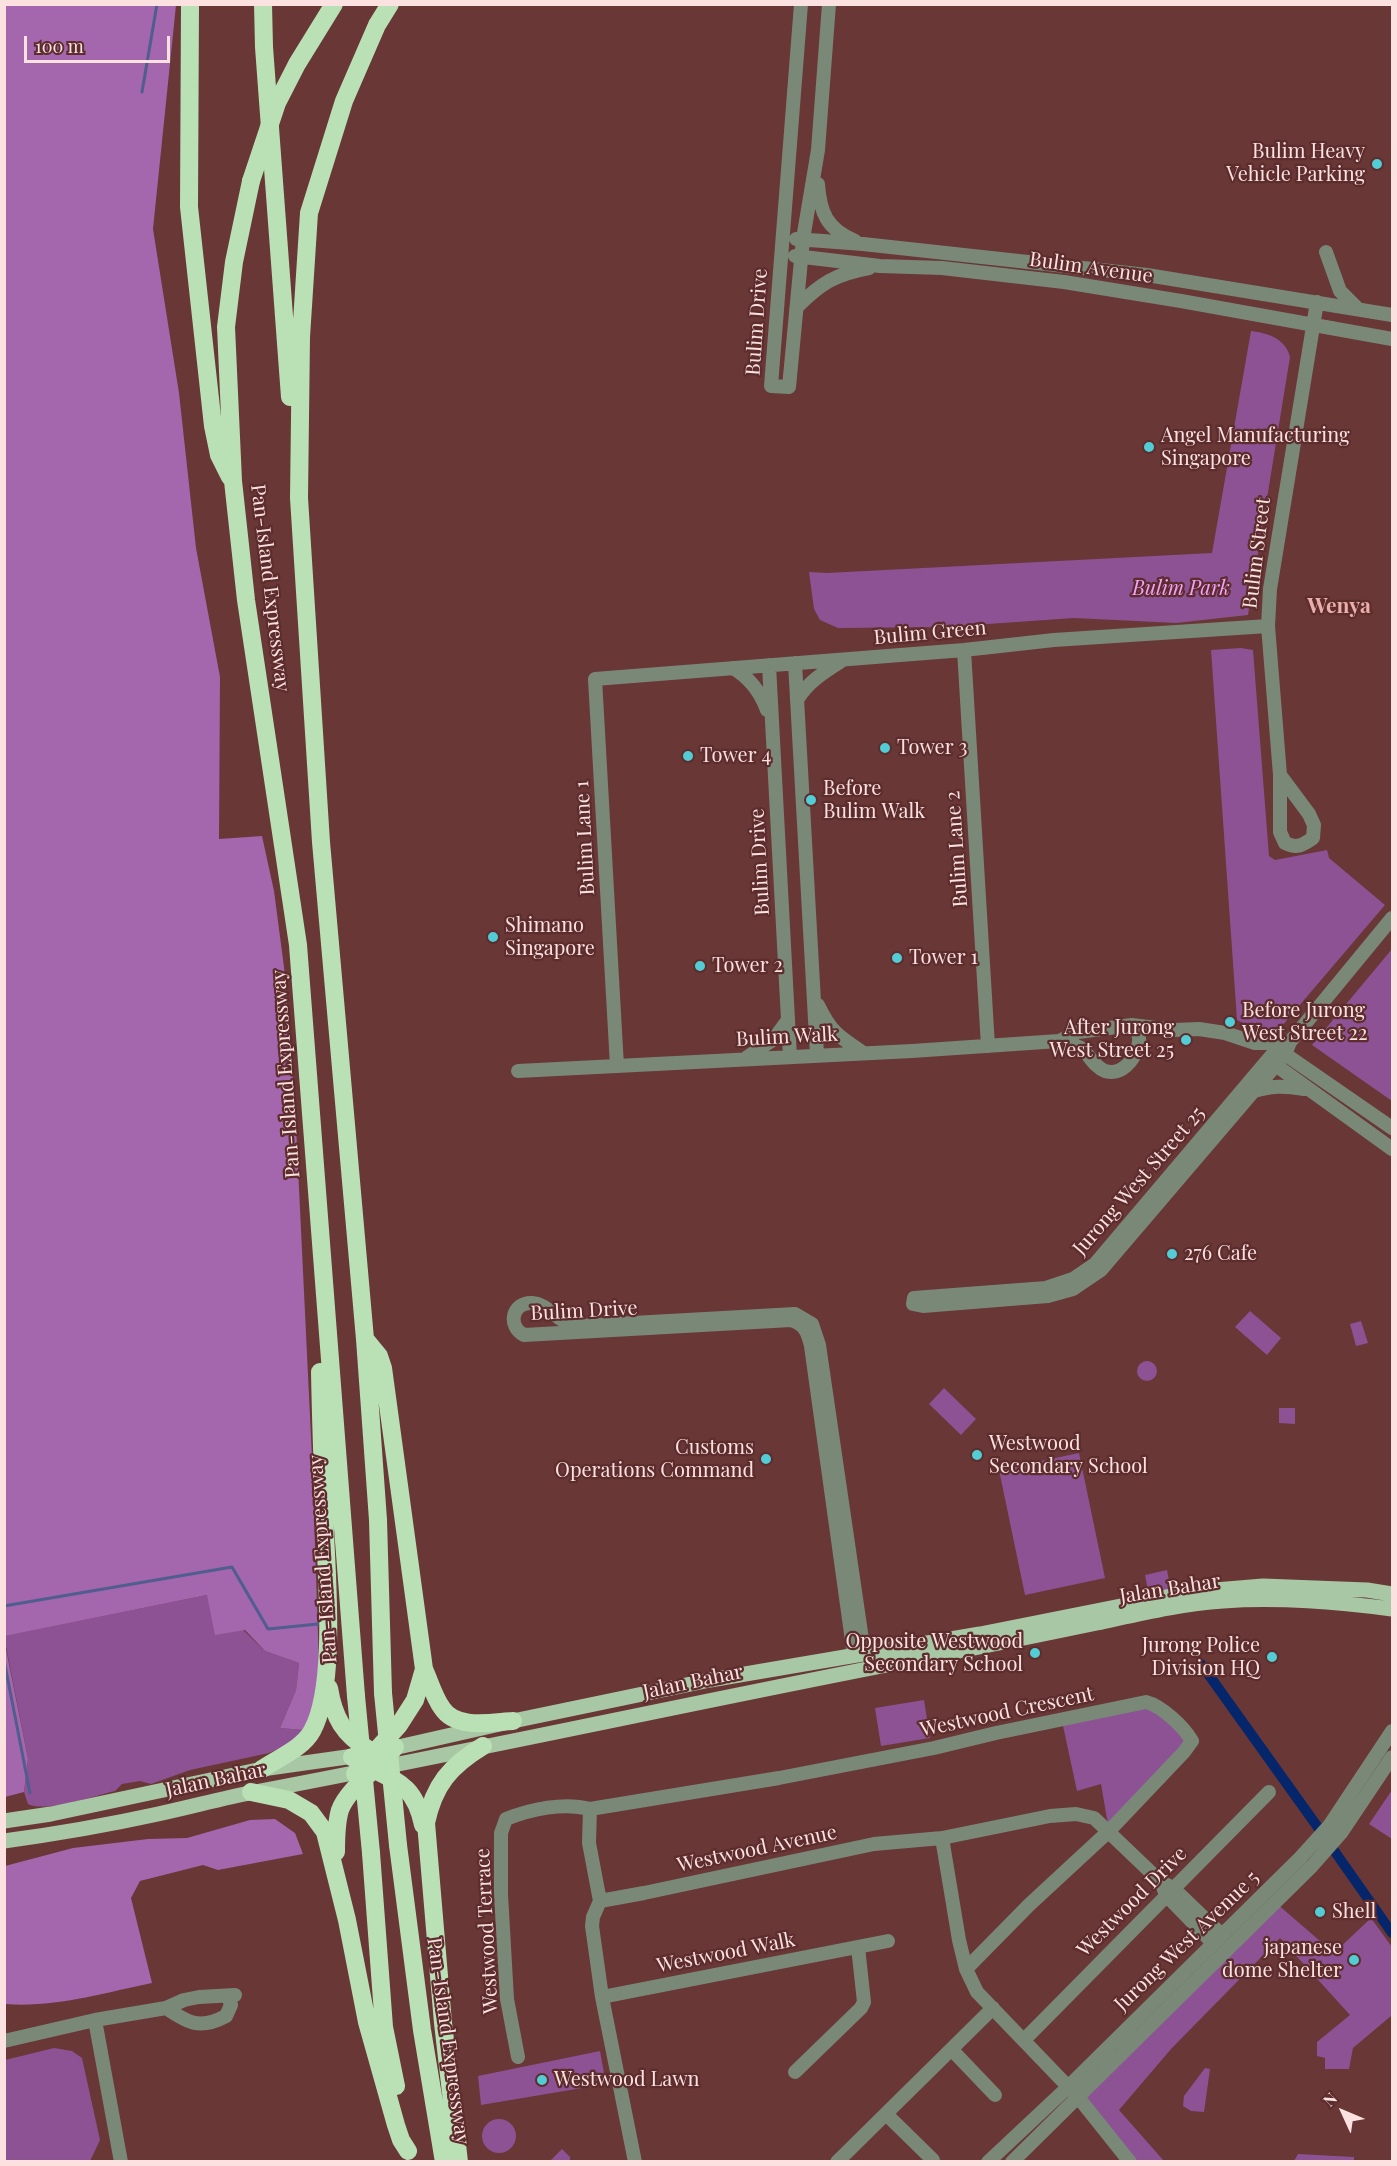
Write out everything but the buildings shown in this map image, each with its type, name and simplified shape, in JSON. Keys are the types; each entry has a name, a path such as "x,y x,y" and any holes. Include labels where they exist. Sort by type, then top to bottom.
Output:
{"highway":[{"path":"190,4 189,207 213,426 219,455 233,481"},
{"path":"263,4 282,300 299,498"},
{"name":"Pan-Island Expressway","path":"334,4 297,64 277,103 251,181 234,262 226,327 233,481 246,600 298,945 384,2027 409,2156"},
{"name":"Pan-Island Expressway","path":"390,4 377,25 344,102 309,213 301,337 299,498 321,842 378,1520 383,1693 398,1845 422,2030 444,2162"},
{"path":"262,1769 296,1748 311,1733 322,1703 326,1671 328,1602 320,1358 326,1302"},
{"path":"364,1339 379,1356 383,1368 424,1669 442,1710 457,1719 470,1723 513,1721"},
{"path":"336,1872 340,1809 415,1700 424,1669"},
{"path":"326,1671 332,1709 342,1727 374,1762 414,1795 420,1807 426,1838"},
{"path":"459,2162 442,2023 426,1823 429,1806 447,1773 483,1746"},
{"path":"251,1792 289,1800 311,1813 325,1832 347,1920 367,2022 401,2140 409,2156"}],"main road":[{"name":"Jalan Bahar","path":"4,1841 144,1817 251,1792 374,1762 513,1721 710,1680 980,1634 1166,1597 1215,1590 1274,1587 1367,1590 1392,1594"},
{"name":"Jalan Bahar","path":"4,1821 51,1814 262,1769 374,1762 483,1746 1163,1608 1220,1601 1278,1599 1336,1602 1392,1609"},
{"path":"710,1680 724,1686 724,1691 718,1697"}],"street":[{"name":"Bulim Drive","path":"801,4 771,386 789,387 803,239 818,150 829,4"},
{"path":"818,150 820,205 833,228 843,236 863,244"},
{"name":"Bulim Avenue","path":"782,237 1147,275 1392,315"},
{"path":"1326,252 1340,291 1358,309"},
{"name":"Bulim Avenue","path":"781,255 880,266 942,268 1064,282 1392,339"},
{"path":"798,306 816,288 828,280 850,271 880,266"},
{"name":"Bulim Street","path":"1280,775 1309,814 1314,825 1313,838 1302,846 1293,847 1285,843 1280,832 1280,775 1268,626 1270,589 1280,519 1317,302"},
{"name":"Bulim Green","path":"594,679 964,650 1054,640 1268,626"},
{"name":"Bulim Lane 2","path":"964,650 988,1046"},
{"path":"797,700 812,681 844,659"},
{"path":"795,663 817,1055"},
{"name":"Bulim Drive","path":"769,665 790,1057"},
{"path":"733,668 742,673 762,696 771,720"},
{"name":"Bulim Lane 1","path":"594,679 617,1066"},
{"name":"Jurong West Street 25","path":"1272,1062 1251,1093 1101,1270 1083,1283 1063,1293 1048,1296 923,1306 913,1304 915,1298 1047,1287 1084,1274 1103,1256 1272,1062 1392,918"},
{"path":"815,997 826,1023 834,1033 862,1052"},
{"path":"745,1059 774,1039 788,1020"},
{"path":"1059,1041 1081,1049 1104,1071 1119,1071 1133,1060 1139,1044 1138,1032 1132,1025"},
{"name":"Bulim Walk","path":"518,1071 1059,1041 1078,1032 1132,1025 1173,1030 1199,1029 1284,1048 1392,1128"},
{"name":"Bulim Walk","path":"1139,1044 1173,1030"},
{"path":"1255,1043 1260,1054 1392,1149"},
{"path":"1251,1093 1282,1085 1309,1090"},
{"name":"Bulim Drive","path":"531,1303 542,1305 565,1324 579,1326 795,1314 812,1324 819,1345 859,1654 811,1346 804,1327 791,1320 524,1335 517,1332 513,1324 513,1316 520,1305 531,1303"},
{"name":"Westwood Crescent","path":"590,1809 779,1778 932,1749 996,1733 1146,1702 1153,1704 1183,1727 1192,1741 1184,1752 1109,1831 1029,1905 966,1969"},
{"name":"Jurong West Avenue 5","path":"1012,2162 1073,2092 1217,1939 1300,1858 1329,1826 1392,1731"},
{"name":"Jurong West Avenue 5","path":"988,2162 1073,2092 1312,1866 1341,1833 1392,1757"},
{"name":"Westwood Drive","path":"1024,2040 1167,1888 1269,1792"},
{"name":"Westwood Terrace","path":"518,2056 507,1999 504,1959 501,1884 502,1824 512,1817 568,1805 590,1809"},
{"path":"590,1809 589,1843 600,1901 592,1926 602,1997 635,2162"},
{"name":"Westwood Avenue","path":"600,1901 874,1844 942,1838 1050,1816 1076,1814 1094,1818 1109,1831 1217,1939"},
{"path":"942,1838 959,1940 966,1969 977,1992 1073,2092 1130,2162"},
{"name":"Westwood Walk","path":"602,1997 888,1941"},
{"path":"795,2072 861,2008 864,2002 858,1947"},
{"path":"5,2040 94,2020 166,2008 183,2000 199,1997 233,1999 226,2016 219,2020 195,2025 188,2023 166,2008"},
{"path":"837,2162 993,2008"},
{"path":"94,2020 122,2162"},
{"path":"952,2050 995,2095"},
{"path":"886,2114 933,2160"}],"green space":[{"name":"Bulim Park","path":"1251,331 1264,333 1280,341 1290,357 1248,615 1176,623 1074,618 945,627 838,628 820,620 814,609 809,572 827,573 1212,553"},
{"name":"Bulim Park","path":"1241,648 1253,650 1269,856 1275,860 1327,850 1329,858 1385,905 1281,1027 1262,1032 1237,1020 1211,650"},
{"path":"1392,949 1392,1101 1312,1045"},
{"path":"1250,1311 1281,1338 1267,1355 1235,1327"},
{"path":"1361,1321 1368,1343 1356,1346 1350,1324"},
{"path":"1147,1361 1154,1364 1157,1371 1154,1378 1147,1381 1140,1378 1137,1371 1140,1364"},
{"path":"944,1388 976,1419 961,1435 929,1404"},
{"path":"1279,1408 1295,1408 1295,1424 1279,1423"},
{"path":"1079,1453 1105,1578 1025,1595 999,1470"},
{"path":"1167,1570 1171,1592 1149,1596 1145,1575"},
{"path":"207,1595 265,1651 299,1663 296,1690 280,1728 303,1730 292,1743 269,1753 190,1770 151,1784 140,1781 122,1784 115,1791 70,1803 46,1806 28,1804 24,1792 28,1759 4,1636"},
{"path":"924,1700 930,1738 881,1746 875,1708"},
{"path":"1144,1702 1192,1741 1109,1831 1101,1784 1077,1791 1062,1721"},
{"path":"1392,1790 1392,1839 1369,1824"},
{"path":"1276,1903 1334,1953 1371,1918 1392,1947 1392,2017 1353,2048 1349,2069 1325,2069 1325,2058 1317,2056 1317,2042 1350,2015 1280,1938 1171,2049 1119,2110 1164,2161 1132,2161 1078,2097"},
{"path":"54,2048 72,2051 82,2058 100,2140 89,2162 5,2161 5,2060"},
{"name":"Westwood Lawn","path":"600,2051 606,2084 481,2105 478,2076"},
{"path":"1205,2068 1210,2069 1204,2112 1191,2111 1183,2106 1184,2096"},
{"path":"499,2119 511,2124 516,2136 511,2148 499,2153 487,2148 482,2136 487,2124"},
{"path":"562,2149 570,2157 570,2161 550,2161"},
{"path":"1298,2154 1354,2157 1354,2161 1294,2161"}],"shaded area":[{"path":"4,5 176,5 153,229 179,393 196,548 220,677 219,839 262,836 274,891 284,967 295,1105 312,1458 319,1664 314,1708 303,1730 280,1728 296,1690 299,1663 265,1651 245,1630 215,1635 207,1595 5,1636"},
{"path":"4,1639 28,1759 24,1792 5,1797"},
{"path":"275,1819 295,1833 303,1854 218,1870 203,1865 140,1881 131,1898 152,1983 60,2002 5,2004 5,1866 73,1848 148,1839 187,1838 250,1820"}],"waterway":[{"path":"142,92 157,4"},
{"path":"4,1606 232,1567 268,1629 318,1624"},
{"path":"4,1660 30,1793"},
{"path":"1201,1664 1322,1833"},
{"path":"1333,1849 1392,1933"}],"place":[{"name":"Bulim Heavy Vehicle Parking","path":"1377,164"},
{"name":"Angel Manufacturing Singapore","path":"1149,447"},
{"name":"Tower 3","path":"885,748"},
{"name":"Tower 4","path":"688,756"},
{"name":"Before Bulim Walk","path":"811,800"},
{"name":"Shimano Singapore","path":"493,937"},
{"name":"Tower 1","path":"897,958"},
{"name":"Tower 2","path":"700,966"},
{"name":"Before Jurong West Street 22","path":"1230,1022"},
{"name":"After Jurong West Street 25","path":"1186,1040"},
{"name":"276 Cafe","path":"1172,1254"},
{"name":"Westwood Secondary School","path":"977,1455"},
{"name":"Customs Operations Command","path":"766,1459"},
{"name":"Opposite Westwood Secondary School","path":"1035,1653"},
{"name":"Jurong Police Division HQ","path":"1272,1657"},
{"name":"Shell","path":"1320,1912"},
{"name":"japanese dome Shelter","path":"1354,1960"},
{"name":"Westwood Lawn","path":"542,2080"}],"district":[{"name":"Wenya","path":"1339,606"}]}
